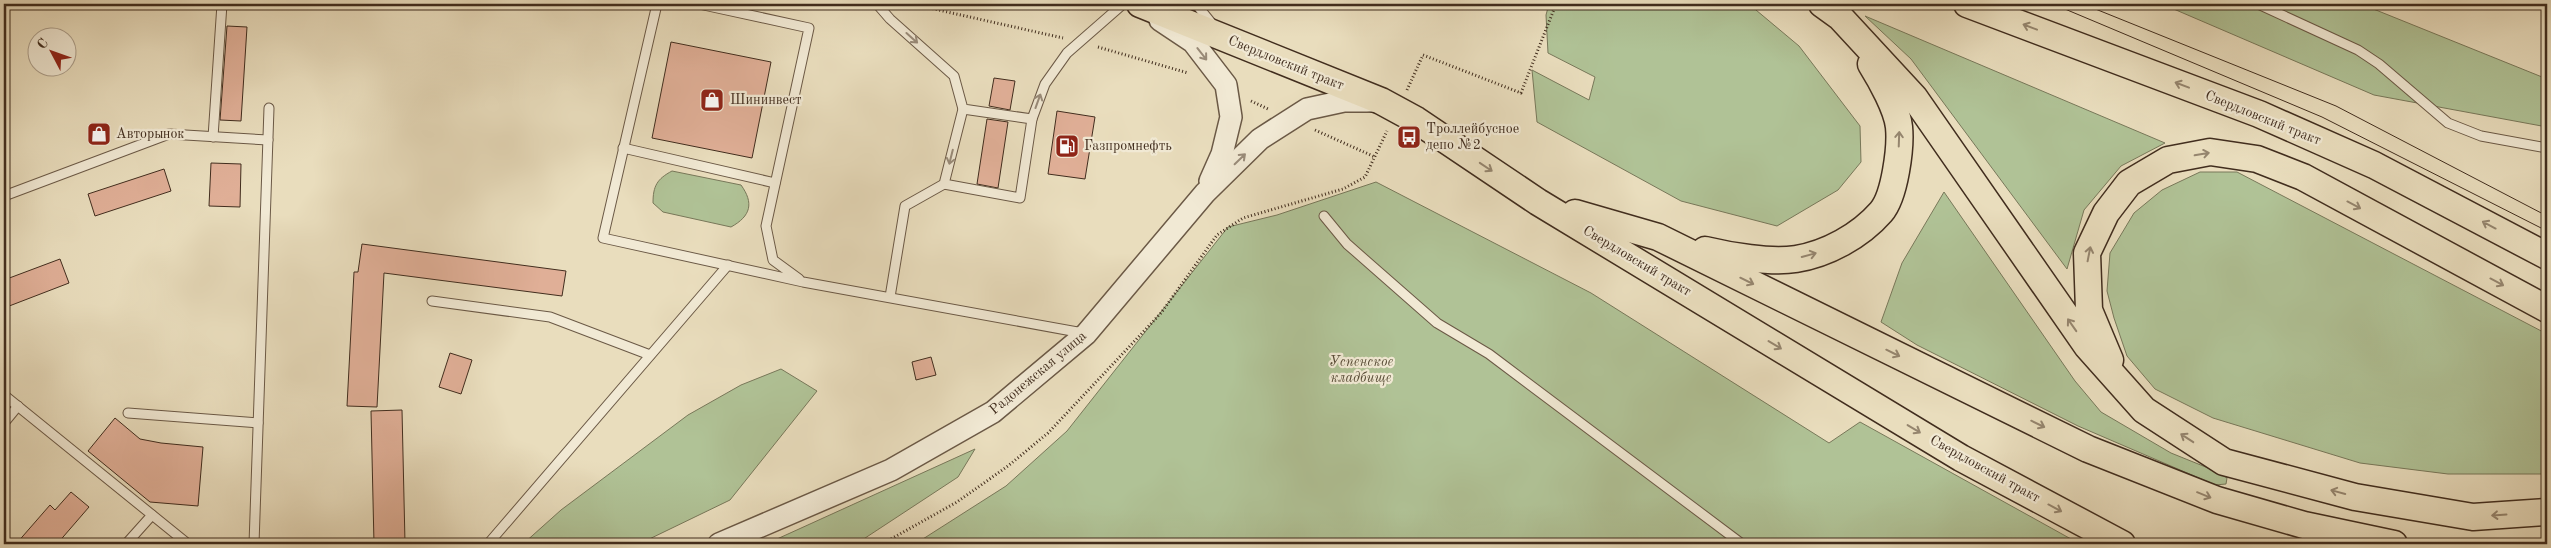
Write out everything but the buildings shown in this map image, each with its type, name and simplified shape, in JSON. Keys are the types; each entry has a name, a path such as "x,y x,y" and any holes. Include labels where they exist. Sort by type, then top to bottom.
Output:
{"main road":[{"name":"Свердловский тракт","path":"1140,4 1389,105 1416,120 1538,202 1961,458 2122,544"},
{"name":"Свердловский тракт","path":"1967,4 2259,114 2374,165 2547,256"},
{"path":"1538,202 1732,257 1795,259 1831,249 1861,230 1883,210 1898,171 1899,126 1881,80 1831,10"},
{"path":"1831,10 1914,97 2087,346 2144,410 2224,462 2356,497 2473,517 2547,512"},
{"path":"2144,410 2112,364 2089,310 2087,253 2106,213 2129,183 2168,160 2210,152 2257,160 2303,177 2547,309"},
{"path":"1658,237 2088,449 2217,500 2304,525 2394,544"}],"street":[{"path":"1136,4 1193,42 1226,85 1231,118 1222,154 1205,193"},
{"name":"Радонежская улица","path":"719,544 891,470 993,412 1086,334 1205,193 1260,139 1307,109 1344,101 1389,105"}],"lane":[{"path":"213,137 222,4"},
{"path":"657,4 603,238 802,282 1086,334"},
{"path":"699,4 808,28 766,226 773,260 802,282"},
{"path":"877,4 954,76 962,109 944,184"},
{"path":"890,297 905,206 944,184 1020,198 1032,119 1045,84 1068,53 1123,4"},
{"path":"1196,4 1222,37"},
{"path":"2258,4 2358,50 2379,64 2448,123 2481,136 2547,148"},
{"path":"254,544 268,108"},
{"path":"962,109 1032,119"},
{"path":"4,196 169,134 268,140"},
{"path":"624,148 775,182"},
{"path":"1324,216 1347,244 1437,323 1489,354 1742,544"},
{"path":"488,544 728,265"},
{"path":"432,301 550,317 650,356"},
{"path":"4,395 188,544"},
{"path":"4,423 18,406"},
{"path":"128,413 258,423"},
{"path":"126,544 152,515"}],"path":[{"path":"912,4 1080,42 1195,76"},
{"path":"882,544 957,502 1008,466 1048,433 1161,313 1217,235 1242,218 1343,189 1365,177 1375,157 1389,105 1424,55 1521,93 1556,4"},
{"path":"1227,90 1375,157"}],"green space":[{"path":"1549,4 1750,5 1799,46 1860,126 1861,162 1838,190 1777,226 1681,201 1537,122 1532,70 1589,100 1595,77 1548,53 1546,15"},
{"path":"2162,4 2361,4 2547,79 2547,127 2374,95"},
{"path":"1865,16 2165,143 2121,166 2084,210 2067,269 1911,59"},
{"path":"672,171 741,185 749,203 746,214 738,223 731,227 663,212 653,203 654,192 659,180"},
{"path":"2200,172 2237,172 2547,334 2547,474 2448,474 2360,463 2213,418 2155,389 2127,356 2114,318 2107,291 2110,253 2134,213 2162,190"},
{"name":"Успенское кладбище","path":"1376,182 1591,293 1829,443 1860,422 2080,544 915,544 1006,486 1067,431 1228,227 1277,215"},
{"path":"1944,192 2075,381 2101,412 2171,453 2218,472 2227,478 2226,484 2215,485 2078,426 1917,345 1881,322 1902,263"},
{"path":"781,369 817,391 730,500 639,544 523,544 561,510 688,415 741,385"},
{"path":"975,449 958,477 856,544 766,544"}],"tram line":[{"path":"2053,4 2322,117 2547,231"},
{"path":"2083,4 2336,106 2547,216"}],"place":[{"name":"Шининвест","path":"712,100"},
{"name":"Авторынок","path":"99,134"},
{"name":"Троллейбусное депо №2","path":"1409,137"},
{"name":"Газпромнефть","path":"1067,146"}]}
